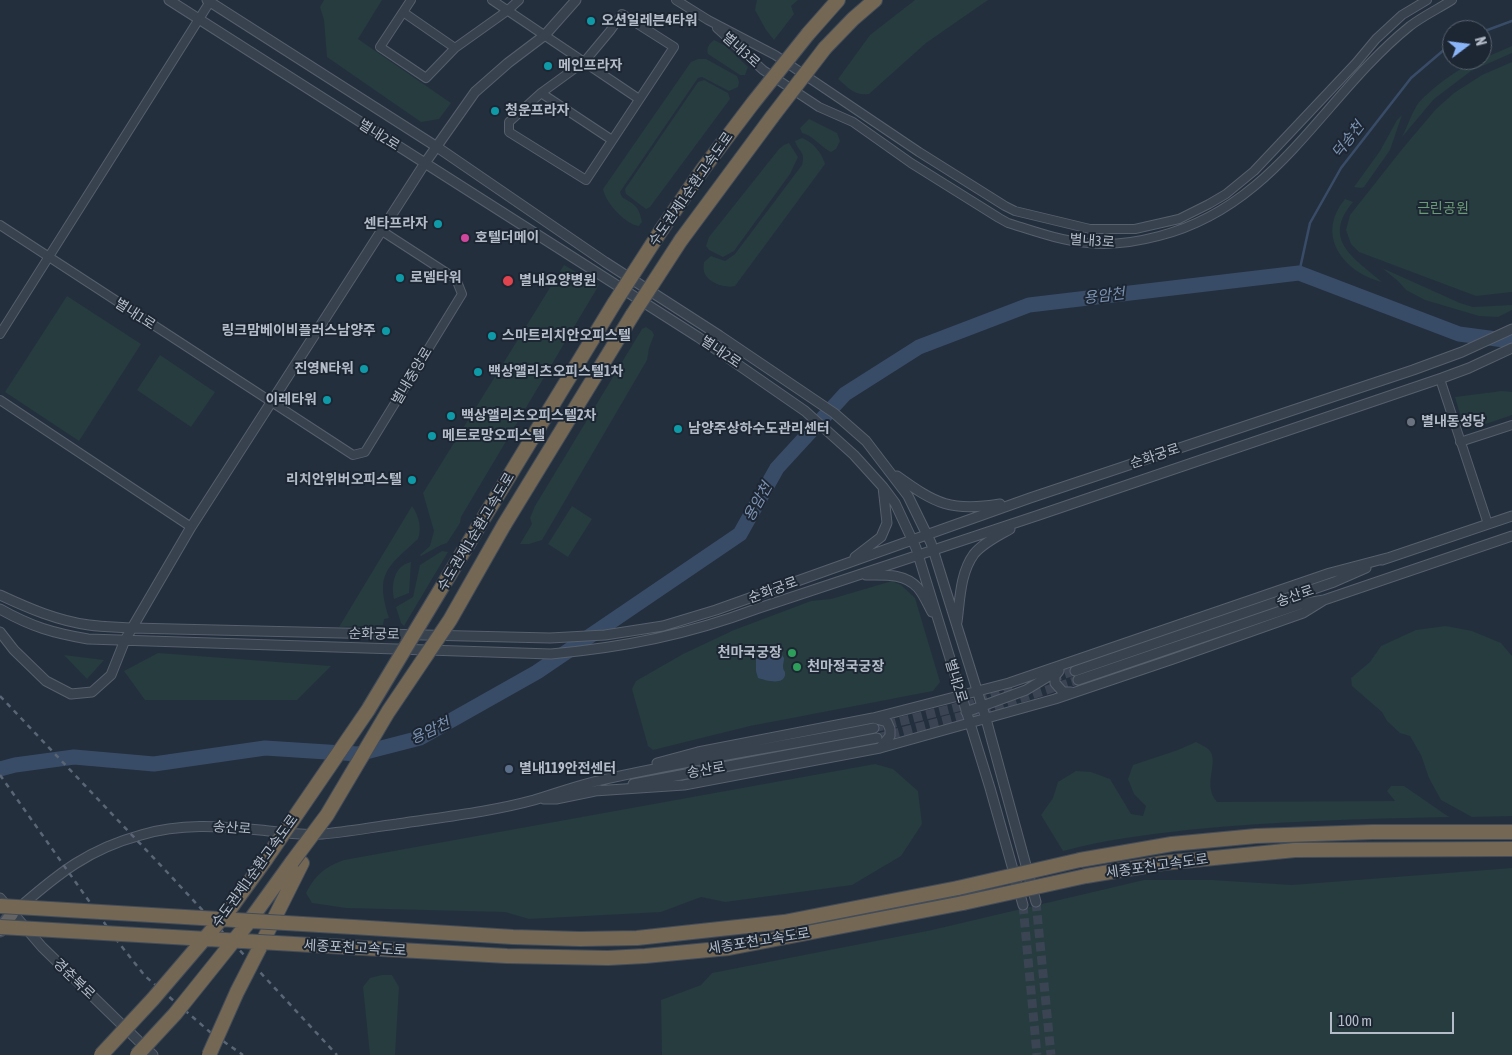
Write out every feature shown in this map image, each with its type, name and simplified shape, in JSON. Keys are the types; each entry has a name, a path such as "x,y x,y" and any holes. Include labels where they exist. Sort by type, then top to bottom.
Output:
{"highway":[{"path":"808,34 831,0"},
{"name":"수도권제1순환고속도로","path":"101,1055 153,999 230,909 266,860 368,710 615,302 662,229 753,103 838,0"},
{"name":"수도권제1순환고속도로","path":"137,1055 175,1014 297,862 388,712 450,620 504,525 633,314 681,240 862,0"},
{"path":"825,48 852,19 875,0"},
{"name":"세종포천고속도로","path":"6,910 513,937 637,938 784,922 958,888 1080,860 1172,844 1256,836 1372,832 1512,832"},
{"name":"세종포천고속도로","path":"0,928 507,956 608,958 729,948 963,903 1086,876 1163,863 1295,850 1512,849"},
{"path":"209,1055 237,992 260,949 297,862"},
{"path":"0,921 6,910"},
{"path":"0,928 6,910"}],"street":[{"name":"별내2로","path":"169,0 698,337 777,390 824,426 862,464 895,503 918,555 993,797 1023,906"},
{"path":"410,0 380,47 426,78 455,48 508,11 519,0"},
{"path":"492,0 639,99"},
{"path":"0,632 14,650 46,680 71,694 92,692 111,675 125,640 191,526 425,163 475,92 508,63 545,35 576,0"},
{"name":"별내3로","path":"676,0 708,20 775,55 918,152 1015,211 1090,229 1136,229 1179,219 1226,194 1254,171 1376,39 1402,15 1428,0"},
{"name":"별내3로","path":"708,20 771,75 819,107 853,122 911,163 999,218 1008,223 1071,241 1090,244 1126,243 1144,240 1193,226 1234,203 1262,181 1386,48 1411,26 1452,0"},
{"name":"별내2로","path":"209,1 437,147 605,262 834,413 861,436 908,496 927,535 986,719 1036,902"},
{"path":"0,334 209,1"},
{"path":"403,12 455,48"},
{"path":"622,14 674,46 586,180 509,132 509,122 541,93 585,61 622,14"},
{"path":"541,93 612,140"},
{"name":"별내1로","path":"0,226 271,402"},
{"name":"별내중앙로","path":"271,402 353,455 365,452 462,294 456,279 382,231"},
{"name":"순화궁로","path":"0,595 31,609 88,625 132,628 550,638 605,635 663,626 779,588 1022,500 1413,370 1462,352 1512,329"},
{"name":"순화궁로","path":"0,609 24,623 57,634 88,639 551,654 607,648 666,638 720,622 933,551 1441,378 1469,368 1512,348"},
{"path":"1441,378 1460,442 1488,524"},
{"path":"0,400 191,526"},
{"path":"1460,442 1512,425"},
{"path":"890,471 916,490 937,502 958,507 980,507 1022,500"},
{"path":"848,563 881,537 887,523 883,487"},
{"name":"송산로","path":"1512,516 1387,558 1334,582 1076,675 1301,604 1324,600 1512,536"},
{"path":"956,625 964,574 975,554 991,540 1030,518"},
{"path":"594,787 698,752 873,718 977,692 1067,664 1330,572 1387,558"},
{"path":"855,576 889,575 907,579 919,588 940,626"},
{"path":"594,787 684,785 880,748 970,724 1075,692 1303,613 1324,600"},
{"path":"966,712 1026,690 1067,664"},
{"path":"1059,670 1055,676 1055,683 1058,688 1063,692 1075,692"},
{"path":"873,718 888,722 890,729 890,736 880,748"},
{"name":"송산로","path":"594,787 680,764 874,728"},
{"name":"송산로","path":"6,910 92,853 115,843 158,830 211,826 298,834 322,834 454,816 534,800 553,793 877,738"},
{"name":"경춘북로","path":"0,898 6,910 42,947 153,1055"}],"green space":[{"path":"324,0 382,0 358,39 451,103 439,119 421,122 327,57 324,20 320,7"},
{"path":"757,0 798,0 791,6 794,14 774,40 755,10"},
{"path":"915,0 988,0 926,43 869,94 859,94 852,91 838,79 870,35"},
{"path":"714,40 726,46 748,67 745,75 740,75 708,54 708,46"},
{"path":"1512,46 1512,53 1492,62 1492,55"},
{"path":"698,59 706,59 737,76 738,87 729,91 702,77 698,78 620,192 622,197 638,209 642,222 639,226 634,225 617,212 603,189 691,62"},
{"name":"근린공원","path":"1512,62 1512,292 1476,296 1359,252 1351,244 1346,230 1350,215 1403,148 1436,109 1454,93 1482,75"},
{"path":"1473,70 1434,99 1402,137 1417,105 1422,99 1457,71"},
{"path":"704,80 728,93 730,99 650,207 646,209 626,194 625,189 698,82"},
{"path":"1402,115 1390,150 1364,187 1354,187 1380,151 1397,120"},
{"path":"809,119 837,133 840,141 836,149 831,152 802,133 800,128"},
{"path":"802,138 816,148 825,164 735,286 716,284 705,275 704,262 711,256 725,261 735,254 802,165 803,157 795,141"},
{"path":"789,143 798,157 790,174 734,251 723,257 709,250 706,246 709,237 779,149"},
{"path":"1345,199 1353,202 1344,215 1340,227 1341,238 1345,247 1361,265 1382,282 1356,270 1345,261 1338,250 1333,238 1333,226 1336,212"},
{"path":"564,265 599,285 447,543 421,556 430,546 434,531 423,493"},
{"path":"1382,268 1460,303 1473,307 1512,305 1512,310 1498,317 1479,316 1425,300 1406,290"},
{"path":"67,296 141,344 79,441 5,392"},
{"path":"646,327 654,335 647,360 542,540 529,544 520,544 532,524 530,518 535,506 642,329"},
{"path":"160,355 215,392 191,427 137,390"},
{"path":"1502,391 1512,392 1512,415 1471,429 1463,424 1455,397"},
{"path":"412,506 419,522 420,531 418,539 398,557 386,573 383,591 389,618 384,619 383,625 339,627"},
{"path":"572,506 592,519 568,557 548,544"},
{"path":"442,551 448,552 404,626 401,623 396,607 413,597 420,565"},
{"path":"411,562 409,593 394,599 393,587 395,576 401,567"},
{"name":"천마정국궁장","path":"892,581 901,585 915,598 940,682 933,691 750,726 653,750 648,746 632,689 636,681 683,654 734,630 811,601 831,599"},
{"path":"1446,626 1472,631 1501,643 1512,656 1512,816 1472,817 1441,800 1429,778 1421,755 1410,736 1400,733 1387,721 1382,712 1352,686 1351,678 1370,662 1381,646 1416,630"},
{"path":"158,653 331,666 297,700 145,700 124,671"},
{"path":"64,655 104,660 87,679"},
{"path":"1196,742 1206,747 1212,756 1211,789 1217,802 1395,801 1387,791 1391,786 1404,786 1449,817 1252,824 1124,838 1063,851 1041,815 1053,798 1058,782 1076,771 1091,772 1110,779 1131,814 1143,816 1146,806 1134,794 1128,779 1133,765"},
{"path":"875,764 893,769 918,791 922,824 901,856 852,885 725,902 701,897 661,912 529,919 505,912 346,908 312,903 306,893 313,881 322,872 331,865 344,860"},
{"path":"1512,868 1512,1055 662,1055 661,1000 701,985 712,973 932,930 1144,880 1212,880 1292,885"},
{"path":"392,975 399,987 395,1055 370,1055 363,987 370,978"}],"water":[{"path":"771,651 782,655 784,658 783,669 785,675 781,680 773,681 758,678 756,659"}],"waterway":[{"name":"덕송천","path":"1492,28 1512,21"},
{"name":"덕송천","path":"1299,273 1310,223 1341,168 1411,78 1442,52"},
{"name":"용암천","path":"0,769 15,765 74,757 154,764 265,748 358,754 420,738 537,672 740,534 777,468 845,394 919,347 1029,305 1299,273 1459,334 1512,341"}],"tunnel":[{"path":"1052,678 1075,671"},
{"path":"877,738 978,712 1078,680"},
{"path":"874,728 974,703 1015,690"},
{"path":"1036,902 1051,1055"},
{"path":"1023,905 1037,1055"}],"railway":[{"path":"0,696 337,1055"},
{"path":"0,775 115,938 145,976 210,1032 243,1055"}],"place":[{"name":"오션일레븐4타워","path":"591,21"},
{"name":"메인프라자","path":"548,66"},
{"name":"청운프라자","path":"495,111"},
{"name":"센타프라자","path":"438,224"},
{"name":"호텔더메이","path":"465,238"},
{"name":"로뎀타워","path":"400,278"},
{"name":"별내요양병원","path":"508,281"},
{"name":"링크맘베이비플러스남양주","path":"386,331"},
{"name":"스마트리치안오피스텔","path":"492,336"},
{"name":"진영N타워","path":"364,369"},
{"name":"백상앨리츠오피스텔1차","path":"478,372"},
{"name":"이레타워","path":"327,400"},
{"name":"백상앨리츠오피스텔2차","path":"451,416"},
{"name":"별내동성당","path":"1411,422"},
{"name":"남양주상하수도관리센터","path":"678,429"},
{"name":"메트로망오피스텔","path":"432,436"},
{"name":"리치안위버오피스텔","path":"412,480"},
{"name":"천마국궁장","path":"792,653"},
{"name":"천마정국궁장","path":"797,667"},
{"name":"별내119안전센터","path":"509,769"}]}
